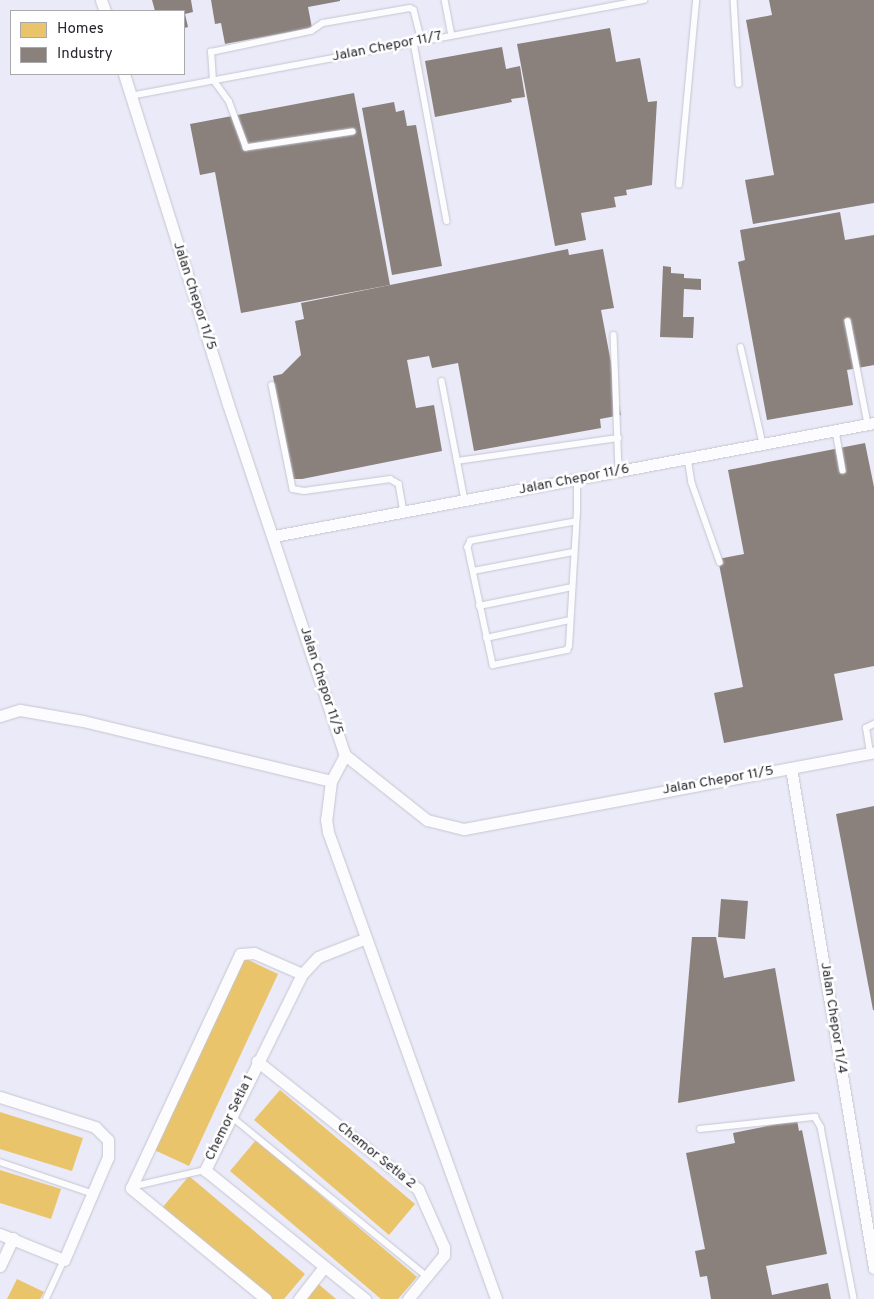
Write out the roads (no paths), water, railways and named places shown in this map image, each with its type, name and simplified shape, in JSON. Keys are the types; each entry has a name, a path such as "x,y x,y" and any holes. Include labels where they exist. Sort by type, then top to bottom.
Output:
{"street":[{"name":"Jalan Chepor 11/5","path":"124,75 228,404 274,536 345,754 427,820 464,829 872,753"},
{"name":"Jalan Chepor 11/6","path":"274,536 871,424"},
{"path":"0,716 20,710 83,720 331,781"},
{"path":"345,754 331,781 326,819 328,832 364,940 496,1299"},
{"name":"Jalan Chepor 11/4","path":"792,768 874,1268"},
{"name":"Chemor Setia 1","path":"364,940 318,957 302,974 257,1061 205,1170 365,1299"},
{"path":"266,1299 131,1188 240,954 254,953 302,974"},
{"name":"Chemor Setia 2","path":"257,1061 418,1189 444,1247 442,1260 408,1299"},
{"path":"0,1097 96,1127 108,1140 108,1158 64,1260 0,1234"},
{"path":"0,1266 13,1238"},
{"path":"299,1299 324,1267"}],"lane":[{"path":"445,0 452,34"},
{"path":"599,0 600,8"},
{"name":"Jalan Chepor 11/7","path":"130,96 414,43 452,34 644,0"},
{"path":"679,185 696,0"},
{"path":"734,0 738,84"},
{"path":"353,132 246,148 228,102 214,80 210,59 214,49 311,31 323,23 410,8 414,10 422,41"},
{"path":"414,43 447,220"},
{"path":"848,321 871,424"},
{"path":"614,335 619,471"},
{"path":"741,347 763,444"},
{"path":"442,381 465,500"},
{"path":"272,385 292,489 304,491 390,479 399,484 404,512"},
{"path":"836,430 843,470"},
{"path":"458,461 618,438"},
{"path":"688,458 692,483 720,562"},
{"path":"575,522 471,541 468,547 472,571 493,665 567,650 572,587 577,479"},
{"path":"472,571 574,552"},
{"path":"479,606 572,587"},
{"path":"486,638 570,620"},
{"path":"872,753 866,728 874,724"},
{"path":"232,1116 428,1277"},
{"path":"700,1129 815,1117 821,1127 854,1299"},
{"path":"0,1162 94,1194"},
{"path":"131,1188 205,1170"},
{"path":"46,1299 64,1260"}]}
